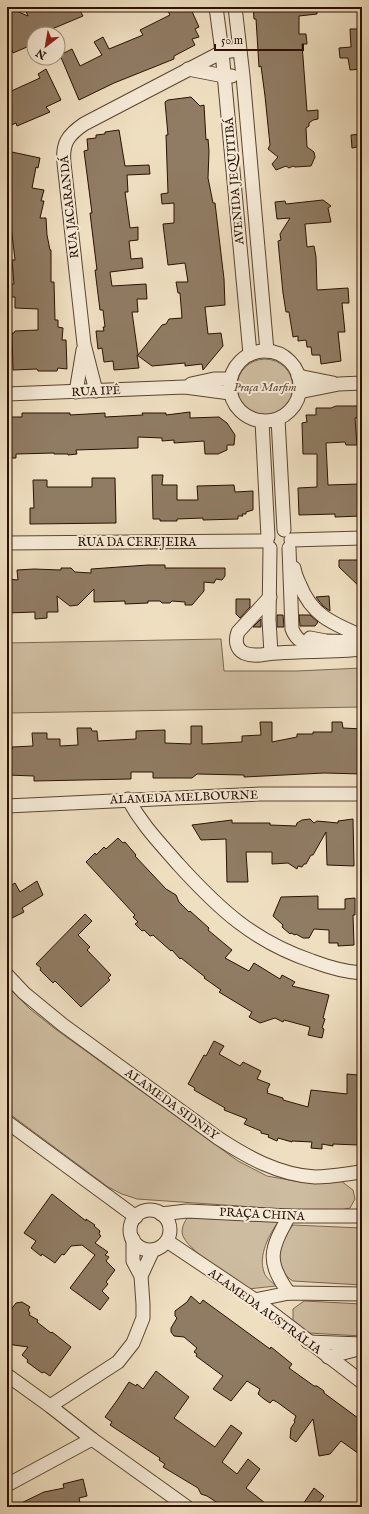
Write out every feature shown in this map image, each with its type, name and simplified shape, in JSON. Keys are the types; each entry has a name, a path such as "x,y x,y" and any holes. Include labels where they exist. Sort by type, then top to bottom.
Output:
{"street":[{"name":"AVENIDA JEQUITIBÁ","path":"216,7 222,52 250,354"},
{"name":"AVENIDA JEQUITIBÁ","path":"235,7 243,76 267,351"},
{"name":"RUA JACARANDÁ","path":"96,391 84,344 64,163 63,151 65,144 75,130 84,124 222,52 239,50"},
{"path":"188,69 224,76 243,76"},
{"name":"RUA JACARANDÁ","path":"76,392 84,344"},
{"path":"267,351 286,359 294,366 298,376 299,392 295,405 290,410 278,419 262,421 245,415 238,409 233,402 230,393 230,379 237,364 250,354 267,351"},
{"path":"298,376 339,384"},
{"name":"RUA IPÊ","path":"186,387 194,383 214,379 230,379"},
{"path":"299,392 339,384 362,383"},
{"name":"RUA IPÊ","path":"7,394 186,387 230,393"},
{"path":"278,419 289,540 292,629 294,635 303,643 310,646 362,646"},
{"path":"262,421 270,544 274,653"},
{"path":"274,653 269,620 270,533 276,529 289,540 295,574 299,621 303,634 320,640 362,642"},
{"path":"289,540 362,538"},
{"path":"270,544 283,552 289,540"},
{"name":"RUA DA CEREJEIRA","path":"7,543 270,544"},
{"path":"295,574 306,599 318,613 334,624 362,636"},
{"path":"270,597 241,628 236,637 237,647 243,653 252,656 274,653 331,652 362,649"},
{"name":"ALAMEDA MELBOURNE","path":"7,806 128,799 260,794 362,794"},
{"path":"128,799 139,819 158,842 204,891 236,921 269,943 296,956 340,970 362,973"},
{"name":"ALAMEDA SIDNEY","path":"7,975 24,993 63,1025 243,1155 280,1170 315,1177 362,1173"},
{"path":"7,1122 136,1217"},
{"path":"50,1406 118,1362 134,1343 143,1318 144,1304 141,1276 133,1261 133,1239 130,1227 136,1217 145,1211 162,1214 170,1226 167,1241 163,1246 153,1250 143,1249 135,1243 133,1239"},
{"name":"PRAÇA CHINA","path":"162,1214 186,1211 289,1216 362,1216"},
{"path":"289,1216 275,1243 272,1259 281,1282 289,1293"},
{"name":"ALAMEDA AUSTRÁLIA","path":"167,1241 255,1300 362,1382"},
{"path":"141,1276 153,1250"},
{"path":"255,1300 289,1293 362,1294"},
{"path":"308,1342 362,1344"},
{"path":"328,1357 362,1348"},
{"path":"7,1375 92,1439 187,1507"},
{"path":"7,1485 92,1439"}],"green space":[{"name":"Praça Marfim","path":"259,359 271,359 281,363 289,371 293,381 293,393 289,403 281,411 271,415 259,415 249,411 241,403 237,393 237,381 241,371 249,363"},
{"path":"221,639 224,671 297,671 362,668 362,707 7,713 7,643"},
{"path":"7,986 30,1009 54,1028 238,1161 267,1176 295,1181 320,1183 341,1181 353,1190 355,1199 350,1208 341,1210 312,1211 137,1199 108,1187 7,1112"},
{"path":"187,1218 279,1221 268,1239 262,1259 267,1278 276,1286 248,1289 204,1258 183,1236 182,1228"},
{"path":"293,1225 362,1228 362,1285 293,1281 289,1278 285,1274 280,1264 279,1252 281,1241"},
{"path":"304,1301 362,1304 362,1336 308,1333 293,1320 293,1309"}],"building":[{"path":"7,7 28,16 24,7 78,7 83,16 59,26 26,26 26,47 13,53 7,36"},
{"path":"166,7 190,7 199,27 195,29 199,37 192,39 195,45 174,56 174,59 114,83 79,100 65,66 66,66 66,52 72,49 80,66 102,55 94,42 103,37 109,49 143,35 140,30 170,15"},
{"path":"253,7 317,7 317,14 299,16 299,34 306,34 307,44 302,44 307,111 318,110 318,119 309,123 309,126 306,128 307,147 314,152 315,157 311,166 293,166 289,168 286,166 276,170 272,164 278,157 268,149 270,145 265,96 261,66 259,67 256,19 254,19"},
{"path":"350,29 362,29 362,69 350,70 348,58 340,58 339,48 351,47"},
{"path":"46,69 61,100 46,107 50,112 17,126 16,123 9,126 7,121 7,93 40,78 38,74"},
{"path":"191,97 200,106 204,105 206,140 208,139 209,151 208,178 213,203 215,203 224,279 225,305 205,307 208,334 221,333 223,346 203,370 202,364 185,366 185,363 152,366 137,355 139,368 114,370 113,361 104,362 102,348 98,349 96,331 104,331 103,327 105,327 103,310 100,310 95,270 97,270 90,213 92,213 84,151 88,150 87,139 96,138 96,135 105,134 105,132 119,130 125,166 149,165 150,174 127,175 128,192 125,192 130,228 138,227 138,240 129,241 131,259 142,258 143,268 110,272 112,286 146,284 147,299 137,299 138,312 132,312 138,355 162,325 166,324 169,319 182,318 180,293 178,293 176,282 188,282 185,263 168,265 163,224 174,223 174,203 162,204 161,194 168,193 166,135 168,135 165,102 168,100"},
{"path":"362,134 362,146 352,148 351,135"},
{"path":"7,151 40,158 38,168 36,167 32,188 44,190 41,201 44,201 40,218 46,218 47,235 51,250 51,282 54,282 55,320 58,320 58,327 63,328 62,340 66,340 67,369 58,368 57,371 38,371 37,369 13,370 12,333 15,331 38,330 38,309 15,308 15,297 8,297 8,284 14,284 12,260 15,260 9,208 7,207"},
{"path":"323,200 331,206 328,208 331,222 305,224 307,247 314,246 316,257 317,290 348,288 349,303 342,303 345,332 338,332 341,361 321,364 320,355 312,355 311,347 307,347 306,340 298,341 298,336 293,337 289,312 286,312 283,293 278,241 281,240 280,234 290,218 277,219 275,202 285,201 286,204"},
{"path":"336,406 362,406 362,418 355,418 357,445 346,445 345,442 326,443 328,485 359,484 361,516 335,517 335,514 299,515 298,488 317,487 317,454 303,454 302,423 307,422 306,415 316,415 316,408 331,408"},
{"path":"190,412 190,418 219,417 227,423 235,435 234,445 227,445 227,450 218,454 205,454 204,441 174,443 174,440 162,441 162,438 138,437 138,448 76,450 77,454 68,455 54,453 16,454 16,458 7,458 7,417 22,417 22,413 70,413 70,415 105,413 105,417 143,415 142,413 166,413 166,415"},
{"path":"152,475 163,475 162,485 177,485 177,500 198,500 197,486 234,485 235,492 253,491 253,510 246,512 246,514 242,514 243,516 238,516 238,519 203,520 203,518 160,521 160,519 153,519"},
{"path":"92,478 115,478 116,523 30,524 30,508 34,508 33,480 47,480 47,487 92,487"},
{"path":"339,560 362,560 362,589 339,567"},
{"path":"165,565 165,568 225,568 225,576 222,580 216,579 214,583 204,582 204,591 192,605 185,605 185,602 172,601 170,603 148,601 148,603 125,604 125,601 94,602 94,589 78,605 70,606 57,596 58,612 47,612 47,618 35,619 35,612 7,613 7,579 18,580 17,570 61,570 61,568 71,568 75,572 91,573 91,569"},
{"path":"329,596 330,611 323,606 316,597"},
{"path":"236,599 250,599 250,607 240,618 236,614"},
{"path":"277,615 283,615 284,627 277,627"},
{"path":"299,615 310,615 318,622 315,626 300,626"},
{"path":"261,619 261,627 253,627"},
{"path":"260,722 272,722 272,742 297,737 297,734 332,732 332,722 342,722 343,728 362,729 362,774 324,773 244,777 244,775 197,774 192,778 153,778 153,772 131,772 131,779 34,781 34,776 7,775 7,749 12,750 12,747 33,746 32,733 47,733 47,739 60,739 60,746 78,745 77,728 91,728 92,731 97,731 98,741 136,739 136,731 165,730 165,743 191,744 191,726 202,726 202,744 242,742 242,736 261,735"},
{"path":"310,819 314,823 317,821 338,823 338,821 353,819 354,866 327,865 326,832 313,855 311,855 306,864 302,867 298,866 297,869 288,863 272,864 272,852 246,852 248,882 227,882 226,839 201,840 192,825 232,820 232,823 270,823 270,825 296,826 297,823 302,820"},
{"path":"118,838 123,843 125,842 136,855 135,856 166,889 176,895 179,902 189,912 190,911 209,928 208,930 232,950 225,958 249,971 254,963 280,979 282,975 295,982 292,986 329,995 323,1018 325,1019 322,1028 324,1029 322,1038 308,1035 310,1027 284,1020 283,1022 275,1018 260,1023 249,1017 252,1012 219,992 221,990 204,978 205,977 181,958 180,959 172,950 171,951 153,935 150,936 144,930 142,931 135,924 138,922 133,917 135,915 86,862 95,853 96,855 104,847 106,849"},
{"path":"37,881 43,895 22,908 24,912 12,918 10,914 7,916 7,888 15,883 20,892"},
{"path":"318,896 318,909 345,909 345,899 355,898 355,915 353,915 354,945 338,946 338,943 329,943 329,930 314,929 309,938 303,938 296,934 290,934 273,916 281,897"},
{"path":"85,914 92,921 78,935 90,947 87,950 111,975 108,978 110,980 81,1007 55,981 53,983 36,964"},
{"path":"214,1041 224,1046 219,1054 240,1066 243,1062 261,1071 257,1079 270,1084 267,1093 283,1098 283,1100 308,1107 311,1090 347,1094 347,1074 358,1075 358,1095 362,1096 362,1137 358,1137 358,1145 333,1144 333,1146 322,1144 322,1149 311,1148 312,1142 292,1142 278,1138 277,1141 268,1137 269,1135 261,1133 261,1131 244,1124 247,1119 224,1110 225,1108 194,1090 195,1088 188,1084 204,1055 206,1056"},
{"path":"52,1194 86,1221 86,1219 95,1225 94,1226 100,1231 99,1234 101,1236 95,1243 108,1252 105,1255 109,1257 106,1261 115,1270 106,1282 108,1284 102,1291 109,1298 100,1310 70,1288 95,1255 82,1245 71,1246 55,1263 42,1254 41,1256 31,1248 36,1241 24,1233"},
{"path":"191,1296 200,1304 203,1300 270,1349 271,1347 292,1364 289,1368 314,1386 317,1386 324,1391 324,1393 362,1421 362,1456 341,1441 330,1454 319,1456 313,1419 296,1442 290,1438 291,1428 295,1422 296,1416 277,1402 273,1400 270,1403 264,1399 258,1394 260,1389 247,1381 231,1401 213,1389 223,1376 196,1356 197,1354 194,1352 197,1348 184,1337 174,1336 171,1332 171,1328 177,1318 175,1316 175,1311 187,1302"},
{"path":"22,1302 30,1307 28,1310 30,1313 29,1315 38,1320 37,1322 71,1347 50,1376 44,1372 42,1373 27,1362 28,1360 22,1355 28,1347 7,1344 7,1315 16,1303"},
{"path":"156,1371 189,1397 174,1418 215,1447 231,1425 242,1433 222,1462 237,1474 248,1459 260,1469 246,1488 270,1507 224,1507 207,1496 201,1494 198,1488 163,1467 165,1464 159,1460 160,1458 110,1425 112,1422 105,1417 129,1382 136,1386 137,1384 143,1389"},
{"path":"83,1479 87,1496 79,1498 81,1507 13,1507 44,1492 64,1488 63,1484"},
{"path":"314,1488 324,1496 316,1507 301,1507"}]}
